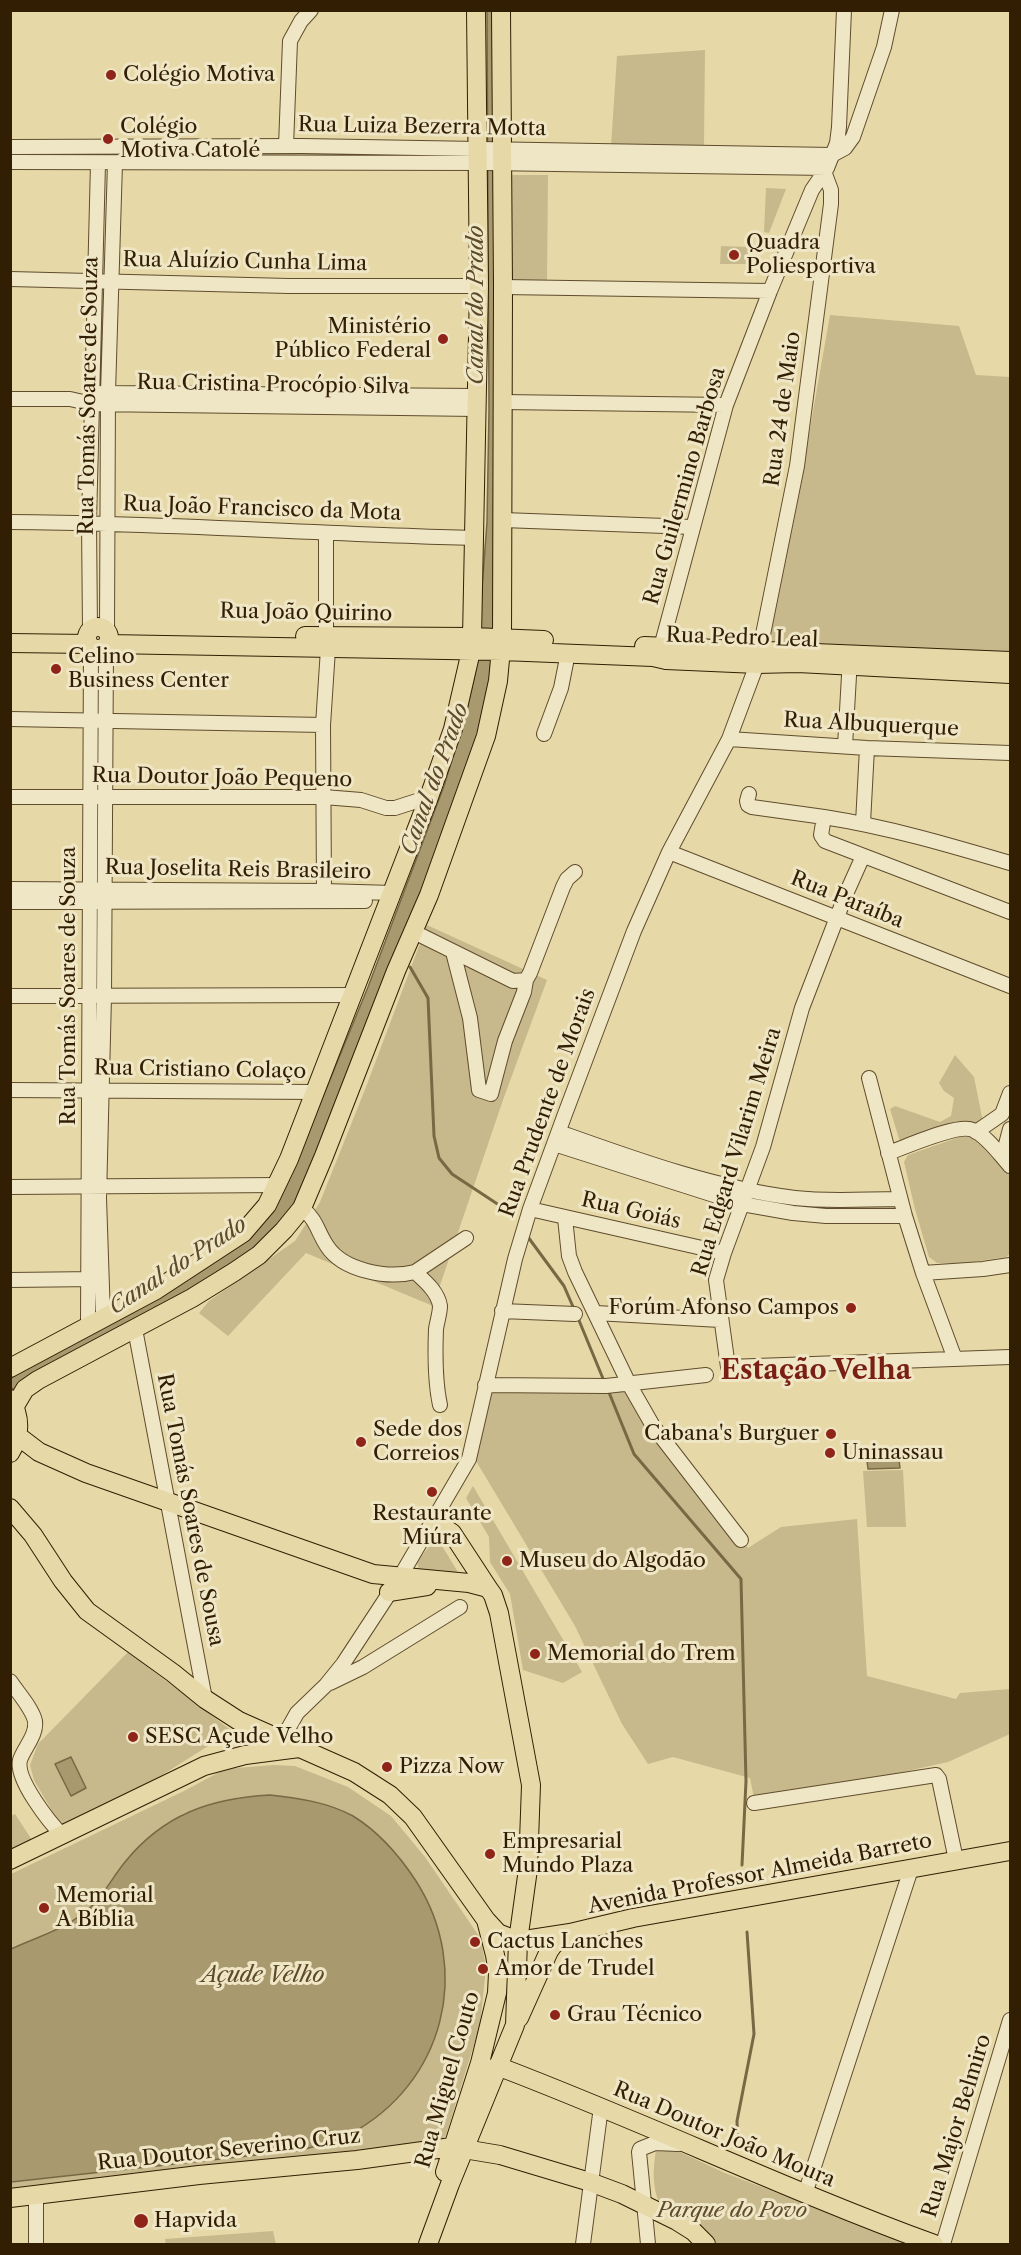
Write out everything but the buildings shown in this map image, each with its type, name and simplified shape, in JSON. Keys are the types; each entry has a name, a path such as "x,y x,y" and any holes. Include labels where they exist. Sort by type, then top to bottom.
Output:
{"main road":[{"path":"10,1453 18,1436 19,1421 13,1403 26,1389 38,1380 192,1298 259,1255 302,1208 396,971 414,932 486,736 498,681 500,645 503,520 503,286 476,10"},
{"path":"10,1368 156,1290 243,1233 267,1206 278,1185 316,1092 429,797 453,729 473,644 479,286 501,10"},
{"name":"Rua João Quirino","path":"10,631 98,638 473,644"},
{"name":"Rua João Quirino","path":"10,643 98,638"},
{"name":"Rua Pedro Leal","path":"473,644 661,647 759,657"},
{"name":"Rua Pedro Leal","path":"500,645 568,653 850,660 1011,661"},
{"name":"Rua Pedro Leal","path":"850,660 1011,674"},
{"path":"18,1436 39,1452 68,1466 373,1574 394,1584 452,1581 488,1588"},
{"name":"Rua Miguel Couto","path":"10,1508 87,1611 205,1699 239,1721 354,1772 390,1794 413,1817 486,1920 496,1964 497,1993 450,2184 428,2244"},
{"name":"Rua Miguel Couto","path":"422,2244 459,2147 515,2025 519,1941 528,1869 531,1785 500,1612 493,1595 452,1533 433,1521"},
{"path":"10,1860 204,1766 293,1746"},
{"name":"Avenida Professor Almeida Barreto","path":"519,1941 570,1933 633,1918 1011,1851"},
{"path":"486,1920 498,1933 519,1941"},
{"path":"515,2025 549,1951 554,1944 570,1933"},
{"name":"Rua Doutor João Moura","path":"498,2066 602,2107 805,2194 934,2244"},
{"name":"Rua Doutor Severino Cruz","path":"10,2198 459,2147 500,2155 590,2182 644,2204 677,2221 693,2231 706,2244"}],"street":[{"path":"275,162 281,146 290,41 301,21 311,10"},
{"name":"Rua Guilermino Barbosa","path":"661,647 726,405 812,190 828,166 839,127 844,10"},
{"path":"828,166 853,137 884,47 892,10"},
{"name":"Rua Luiza Bezerra Motta","path":"10,147 281,146 491,156 723,161 828,166"},
{"name":"Rua Luiza Bezerra Motta","path":"10,162 275,162 491,156"},
{"name":"Rua Tomás Soares de Souza","path":"97,896 105,796 98,720 98,638 89,522 98,163"},
{"name":"Rua Tomás Soares de Souza","path":"98,638 107,524 115,163"},
{"name":"Rua 24 de Maio","path":"759,657 793,492 812,365 831,204 828,166"},
{"name":"Rua Aluízio Cunha Lima","path":"10,279 289,286 479,286"},
{"path":"503,286 770,291"},
{"name":"Rua Cristina Procópio Silva","path":"10,399 477,403"},
{"path":"502,402 726,405"},
{"path":"503,520 692,527"},
{"name":"Rua João Francisco da Mota","path":"10,522 89,522 326,534 475,538"},
{"path":"324,891 323,725 327,643 326,534"},
{"path":"544,734 561,688 568,653"},
{"name":"Rua Prudente de Morais","path":"326,1685 343,1664 394,1584 469,1459 502,1311 530,1209 634,932 669,852 729,739 759,657"},
{"path":"845,746 850,660"},
{"path":"10,719 323,725"},
{"name":"Rua Tomás Soares de Souza","path":"96,1322 97,896 90,797 98,720"},
{"name":"Rua Albuquerque","path":"729,739 867,748 1011,753"},
{"path":"863,823 867,748"},
{"path":"749,794 747,801 752,807 863,823 1011,863"},
{"name":"Rua Doutor João Pequeno","path":"10,797 324,797 361,800 386,808 395,808 429,797"},
{"path":"824,817 822,837 832,844 1011,912"},
{"name":"Rua Paraíba","path":"669,852 1011,987"},
{"name":"Rua Edgard Vilarim Meira","path":"863,856 836,918 802,1008 770,1126 723,1253 716,1280 728,1367 955,1359"},
{"path":"453,952 470,1018 479,1090 491,1094 505,1041 524,992 526,980 563,887 567,879 575,872"},
{"name":"Rua Joselita Reis Brasileiro","path":"10,889 97,896 392,897"},
{"name":"Rua Joselita Reis Brasileiro","path":"10,902 97,896 324,891 392,897"},
{"path":"414,932 513,981 526,980"},
{"path":"10,996 354,994"},
{"path":"869,1078 905,1216 923,1273 955,1359 1011,1357"},
{"name":"Rua Cristiano Colaço","path":"10,1090 316,1092"},
{"path":"976,1132 1002,1114 1011,1094"},
{"path":"888,1153 962,1128 976,1132 1008,1163"},
{"path":"1008,1163 1005,1148 1011,1129"},
{"path":"556,1138 747,1190 816,1199 900,1199"},
{"path":"556,1138 742,1204 826,1216 905,1216"},
{"path":"10,1187 278,1185"},
{"path":"302,1208 312,1216 334,1256 347,1264 369,1270 406,1274 416,1272 466,1238"},
{"name":"Rua Goiás","path":"530,1209 723,1253"},
{"path":"565,1218 569,1256 596,1313 618,1385 653,1425 741,1540"},
{"path":"923,1273 1011,1265"},
{"path":"416,1272 432,1288 440,1305 436,1330 440,1405"},
{"path":"10,1280 95,1279"},
{"path":"502,1311 575,1314"},
{"path":"596,1313 720,1320"},
{"name":"Rua Tomás Soares de Sousa","path":"135,1329 205,1699"},
{"path":"485,1385 618,1385 706,1375"},
{"path":"293,1746 288,1729 297,1713 326,1685 363,1667 460,1607"},
{"path":"10,1681 35,1724 20,1760 21,1773 45,1814 63,1836"},
{"path":"754,1803 936,1775 939,1779 956,1860"},
{"path":"805,2194 911,1869"},
{"name":"Rua Major Belmiro","path":"943,2244 1011,2020"},
{"path":"583,2244 602,2107"},
{"path":"648,2244 640,2149 663,2142 691,2146"},
{"path":"36,2195 36,2244"}],"green space":[{"path":"705,50 704,146 611,146 617,56"},
{"path":"100,151 475,151 475,161 101,160"},
{"path":"512,175 548,175 547,281 512,281"},
{"path":"766,188 786,189 769,233 764,232"},
{"name":"Quadra Poliesportiva","path":"721,246 749,247 749,264 720,264"},
{"path":"830,315 959,326 976,375 1010,377 1010,652 765,641 806,451"},
{"path":"427,925 547,980 503,1100 433,1306 306,1253 228,1336 199,1313 209,1301 295,1241 320,1202"},
{"path":"955,1055 974,1077 983,1122 978,1127 900,1142 890,1109 895,1106 940,1122 951,1116 954,1098 944,1091 939,1083"},
{"path":"968,1134 977,1136 1010,1169 1010,1254 1006,1257 960,1264 937,1263 929,1257 904,1162 908,1155"},
{"path":"748,1193 898,1201 902,1213 855,1214 744,1202"},
{"path":"628,1390 748,1548 781,1527 857,1519 867,1676 956,1699 960,1693 1010,1689 1010,1734 948,1762 880,1777 787,1790 754,1798 750,1778 673,1757 648,1764 622,1724 575,1626 476,1461 491,1393"},
{"path":"903,1470 906,1527 867,1527 863,1471"},
{"name":"Museu do Algodão","path":"473,1486 582,1672 563,1683 523,1670 510,1594 490,1562 489,1537 466,1498"},
{"path":"434,1540 439,1541 461,1577 419,1571 417,1562"},
{"name":"SESC Açude Velho","path":"128,1652 232,1731 124,1799 63,1830 34,1780 30,1765 38,1744"},
{"path":"273,1765 295,1766 348,1787 391,1816 425,1857 481,1939 486,1968 480,2025 446,2135 440,2142 11,2194 10,2182 303,2150 326,2143 369,2121 400,2096 441,2016 445,1990 441,1938 423,1891 395,1851 298,1798 270,1795 239,1797 184,1813 160,1828 125,1862 96,1902 84,1913 11,1949 11,1874 225,1769"},
{"path":"15,1814 34,1843 11,1854 11,1816"},
{"name":"Parque do Povo","path":"656,2150 680,2152 725,2173 911,2244 717,2244 688,2211 659,2203 654,2183 654,2164"},
{"path":"273,2231 276,2244 166,2244 165,2239"}],"water":[{"path":"487,11 499,11 500,572 486,719 417,916 296,1209 265,1244 17,1394 11,1387 11,1378 50,1353 206,1264 290,1177 368,987 444,786 465,718 476,669 487,522 489,411"},
{"path":"899,1460 900,1468 868,1469 867,1461"},
{"path":"71,1757 86,1788 71,1796 55,1764"},
{"name":"Açude Velho","path":"270,1795 323,1804 343,1811 362,1822 380,1837 403,1862 416,1881 433,1915 443,1951 445,1987 440,2022 427,2055 408,2086 382,2112 350,2134 302,2150 11,2182 11,1949 59,1928 85,1912 140,1846 172,1821 208,1805 227,1800"}],"waterway":[{"path":"410,967 428,998 434,1136 439,1158 452,1174 502,1207"},
{"path":"528,1237 564,1286 574,1309"},
{"path":"578,1318 604,1381"},
{"path":"608,1390 634,1454 741,1579 746,1781 742,1865"},
{"path":"738,2147 737,2121 754,2034 747,1932"}],"place":[{"name":"Colégio Motiva","path":"111,75"},
{"name":"Colégio Motiva Catolé","path":"108,139"},
{"name":"Quadra Poliesportiva","path":"734,255"},
{"name":"Ministério Público Federal","path":"443,339"},
{"name":"Celino Business Center","path":"56,669"},
{"name":"Forúm Afonso Campos","path":"851,1308"},
{"name":"Cabana's Burguer","path":"831,1434"},
{"name":"Sede dos Correios","path":"361,1442"},
{"name":"Uninassau","path":"830,1453"},
{"name":"Restaurante Miúra","path":"432,1492"},
{"name":"Museu do Algodão","path":"507,1561"},
{"name":"Memorial do Trem","path":"535,1654"},
{"name":"SESC Açude Velho","path":"133,1737"},
{"name":"Pizza Now","path":"387,1767"},
{"name":"Empresarial Mundo Plaza","path":"490,1854"},
{"name":"Memorial A Bíblia","path":"44,1908"},
{"name":"Cactus Lanches","path":"475,1942"},
{"name":"Amor de Trudel","path":"483,1969"},
{"name":"Grau Técnico","path":"555,2015"},
{"name":"Hapvida","path":"141,2221"}],"district":[{"name":"Estação Velha","path":"816,1371"}],"water label":[{"name":"Canal do Prado","path":"477,305"},
{"name":"Canal do Prado","path":"435,779"},
{"name":"Canal do Prado","path":"178,1266"}]}
